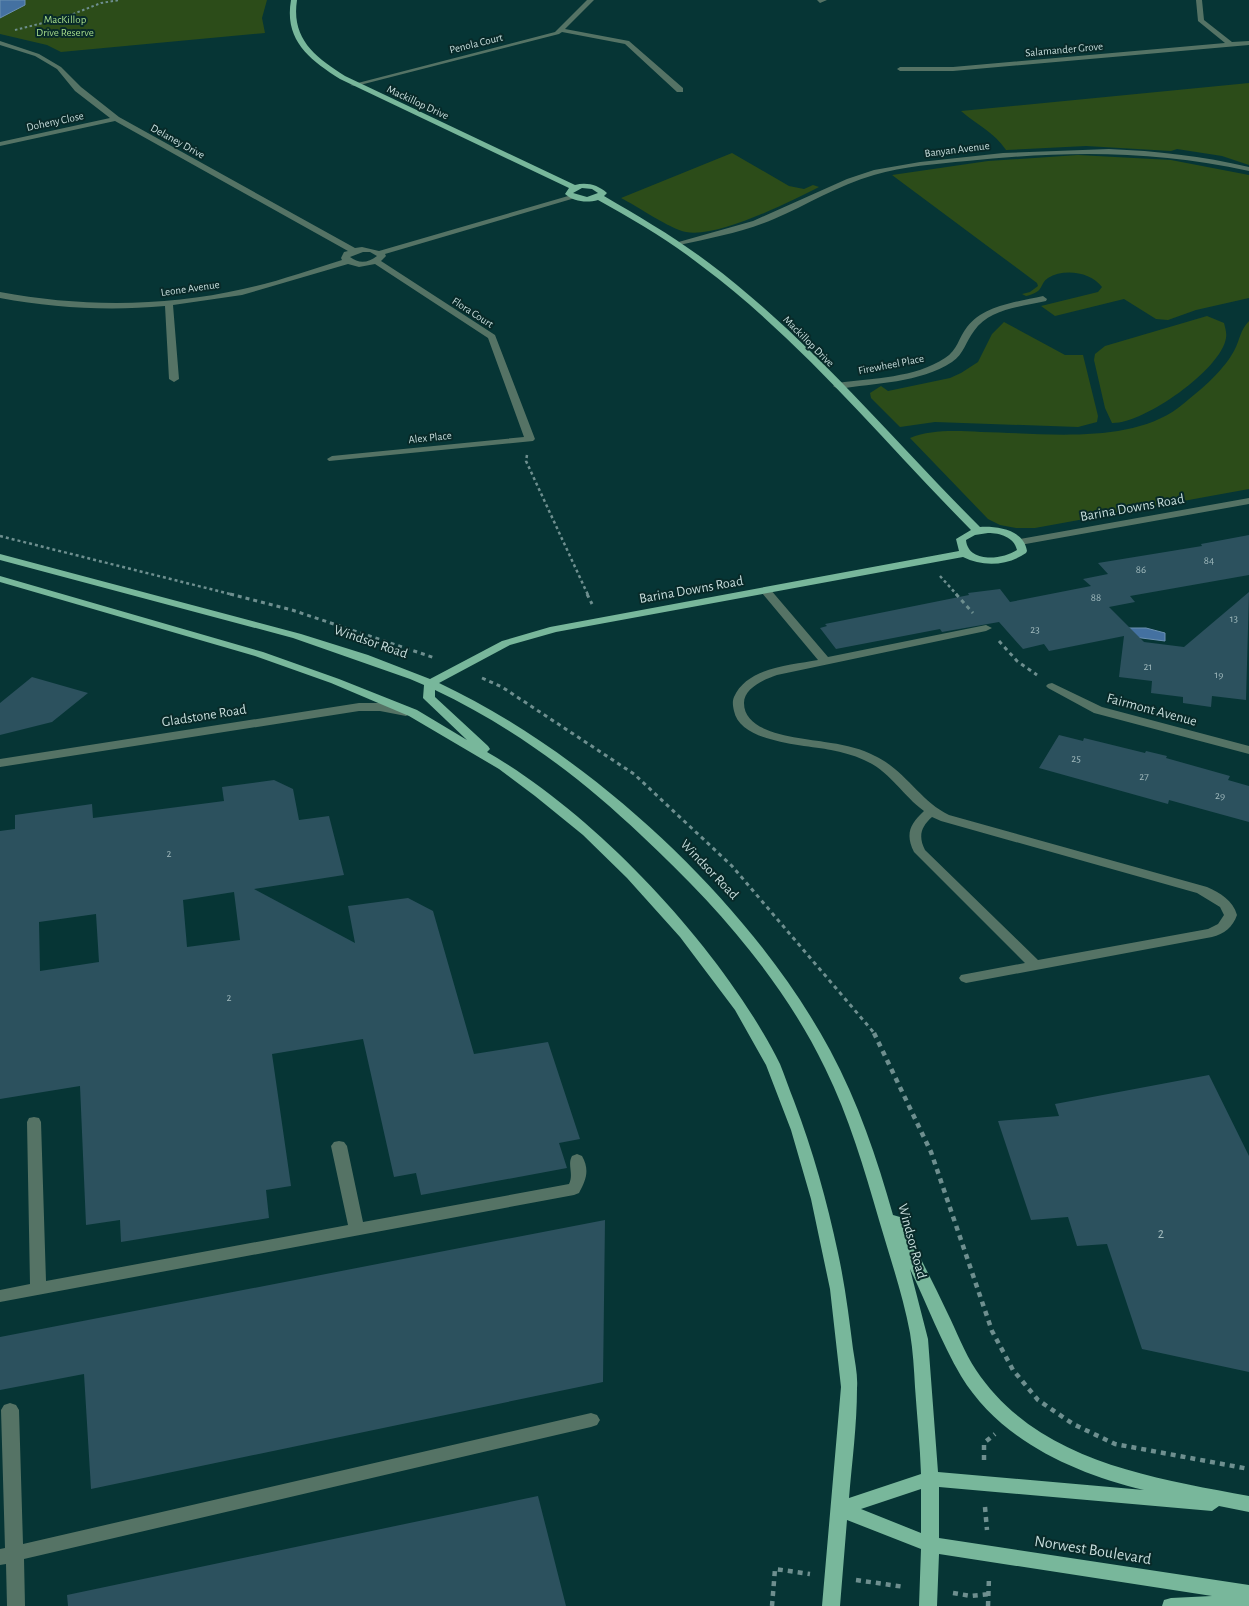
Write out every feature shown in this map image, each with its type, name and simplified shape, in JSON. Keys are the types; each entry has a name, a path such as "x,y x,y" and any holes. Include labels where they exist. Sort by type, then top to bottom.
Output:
{"main road":[{"name":"Mackillop Drive","path":"294,0 291,22 301,43 322,65 354,85 576,188"},
{"path":"587,186 600,189 603,193 599,197 584,199 572,196 569,193 576,188 587,186"},
{"name":"Mackillop Drive","path":"599,197 639,217 679,243 746,296 805,350 926,480 978,531"},
{"path":"978,531 1001,532 1020,542 1022,551 1006,560 987,560 966,553 962,548 961,539 971,532 978,531"},
{"name":"Barina Downs Road","path":"430,683 506,643 546,631 966,553"},
{"name":"Windsor Road","path":"0,557 262,626 350,652 430,683 482,709 571,768 681,864 730,916 778,979 822,1049 860,1131 880,1194 918,1331 932,1545 928,1598"},
{"path":"0,579 259,654 336,681 413,714 503,766"},
{"path":"430,683 429,698 503,766 587,832 632,875 685,934 741,1008 773,1065 798,1130 820,1199 838,1289 849,1387 831,1606"},
{"path":"880,1194 942,1318 953,1346 970,1376 987,1400 1011,1422 1046,1446 1106,1472 1147,1484 1249,1505"},
{"path":"840,1509 929,1479 1249,1505"},
{"name":"Norwest Boulevard","path":"840,1509 932,1545 1249,1594"},
{"path":"1171,1606 1249,1602"}],"street":[{"path":"562,30 591,0"},
{"path":"1199,0 1201,21 1230,44"},
{"name":"Penola Court","path":"354,85 562,30"},
{"path":"562,30 627,42 680,90"},
{"name":"Delaney Drive","path":"0,43 38,55 60,68 78,89 116,119 354,251"},
{"name":"Salamander Grove","path":"900,69 953,69 1249,43"},
{"name":"Doheny Close","path":"0,144 116,119"},
{"name":"Banyan Avenue","path":"679,243 754,224 847,181 874,172 937,162 1029,152 1099,150 1176,155 1249,169"},
{"path":"348,261 345,258 347,254 354,251 367,250 378,257 572,196"},
{"name":"Leone Avenue","path":"0,295 21,300 93,304 169,304 242,292 348,261 357,264 378,257"},
{"name":"Flora Court","path":"378,257 492,337 530,439"},
{"name":"Firewheel Place","path":"838,386 924,371 940,365 951,360 979,320 1005,307 1042,298"},
{"path":"169,304 174,379"},
{"name":"Alex Place","path":"332,459 530,439"},
{"name":"Barina Downs Road","path":"1020,542 1249,501"},
{"path":"766,591 824,661"},
{"path":"966,978 1034,964 1212,934 1224,928 1230,920 1230,911 1225,903 1202,890 965,824 930,812 920,804 902,779 878,762 840,747 761,733 747,724 739,713 738,701 745,688 758,678 824,661 986,628"},
{"name":"Fairmont Avenue","path":"1052,686 1098,710 1249,750"},
{"name":"Gladstone Road","path":"0,763 359,707 397,709 413,714"},
{"path":"930,812 919,823 914,833 914,842 920,852 1034,964"},
{"path":"34,1122 38,1288"},
{"path":"339,1146 357,1229"},
{"path":"0,1296 574,1189 580,1177 577,1160"},
{"path":"10,1410 7,1555 16,1606"},
{"path":"7,1555 591,1420"}],"path":[{"path":"9,31 63,18 101,3 120,0"},
{"path":"530,439 526,461 600,621"},
{"path":"0,536 292,610 421,654"},
{"path":"1038,1400 1073,1424 1115,1444 1249,1469"},
{"path":"984,1443 984,1482 990,1594 988,1606"},
{"path":"772,1606 775,1570 834,1577 928,1598 990,1594"}],"green space":[{"name":"MacKillop Drive Reserve","path":"0,0 267,0 262,18 265,33 61,52 47,45 0,34"},
{"path":"1249,83 1249,165 1222,156 1177,149 1171,151 1086,146 1006,150 991,133 961,111"},
{"path":"732,153 789,186 804,189 813,185 819,187 754,217 716,230 700,232 679,230 621,198"},
{"path":"1078,155 1171,160 1249,175 1249,298 1196,310 1168,320 1156,319 1124,299 1055,316 1041,306 1098,292 1102,287 1091,278 1069,272 1048,278 1039,290 1032,294 1026,296 1022,294 1030,292 1038,286 1037,283 892,175 988,161"},
{"path":"1207,316 1224,323 1226,334 1221,351 1210,365 1179,393 1160,405 1126,421 1112,423 1105,408 1094,360 1095,354 1105,346"},
{"path":"1249,321 1249,489 1035,528 1016,528 1000,525 988,519 910,438 927,433 945,431 1057,435 1110,432 1135,428 1158,420 1178,408 1216,375 1234,351"},
{"path":"1004,322 1065,355 1083,355 1098,416 1097,422 1078,427 935,422 900,427 871,398 870,393 881,386 888,391 950,378 961,373 978,362 992,334"}],"water":[{"path":"0,0 25,0 25,5 0,18"},
{"path":"1127,628 1146,628 1165,633 1165,641 1126,636"}],"building":[{"path":"1249,535 1249,575 1130,596 1135,602 1109,607 1144,642 1184,647 1249,592 1246,700 1212,696 1211,707 1183,703 1183,697 1151,693 1152,681 1119,677 1124,636 1049,651 1044,644 1023,649 999,622 942,632 940,629 836,649 820,628 827,626 825,624 969,595 968,593 1000,589 1010,602 1091,586 1083,579 1108,574 1098,563 1202,546 1201,544"},
{"path":"32,677 88,693 52,722 0,735 0,703"},
{"path":"1059,735 1083,741 1084,738 1145,753 1146,751 1167,756 1166,758 1230,776 1228,780 1249,786 1249,822 1169,800 1168,804 1039,768"},
{"path":"274,780 293,789 299,820 329,816 344,875 254,889 355,943 348,906 408,898 433,911 474,1054 548,1042 580,1139 559,1143 567,1168 421,1195 416,1173 394,1177 363,1039 272,1054 291,1186 266,1190 269,1218 121,1242 120,1220 86,1225 80,1086 0,1099 0,831 15,829 15,815 92,804 93,818 224,801 222,787","holes":["234,892 240,940 187,947 183,900","96,914 99,962 40,971 39,922"]},
{"path":"1209,1075 1249,1156 1249,1372 1142,1349 1107,1244 1077,1246 1068,1217 1031,1220 998,1121 1059,1116 1055,1104"},
{"path":"605,1220 603,1382 91,1489 84,1374 0,1390 0,1337"},
{"path":"538,1496 566,1606 68,1606 67,1595"}]}
